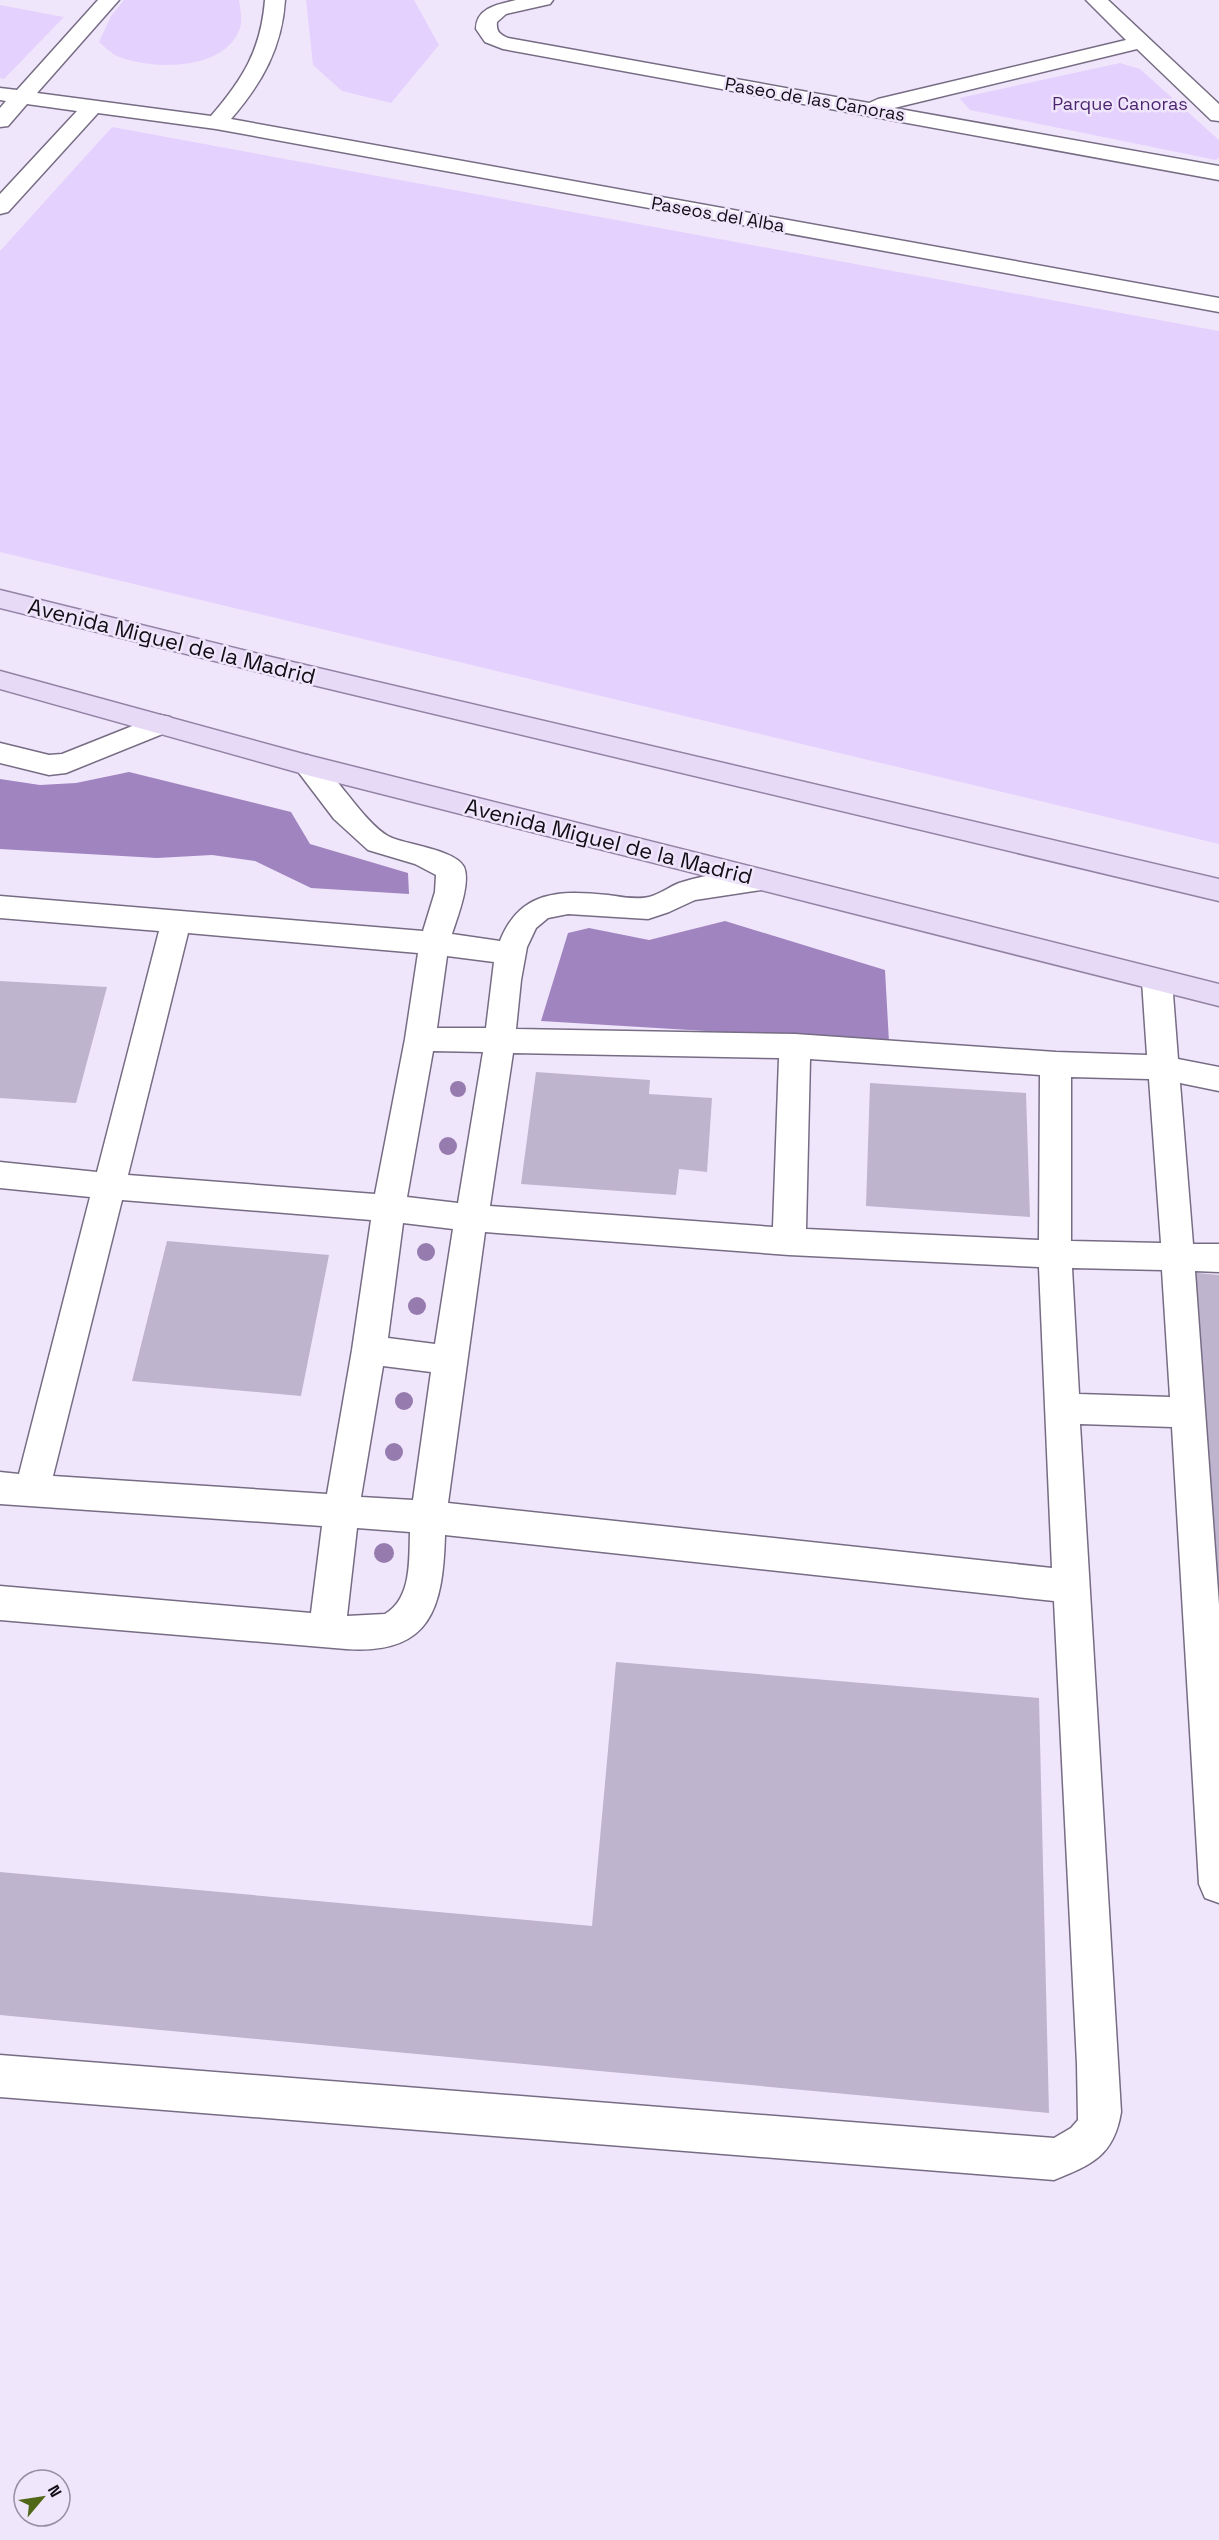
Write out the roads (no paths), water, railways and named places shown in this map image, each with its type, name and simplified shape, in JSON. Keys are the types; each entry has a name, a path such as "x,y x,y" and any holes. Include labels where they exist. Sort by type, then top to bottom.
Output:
{"main road":[{"name":"Avenida Miguel de la Madrid","path":"0,599 282,669 1219,890"},
{"name":"Avenida Miguel de la Madrid","path":"0,680 308,765 1219,995"}],"street":[{"path":"85,0 108,2"},
{"path":"216,123 246,89 259,67 270,39 275,0"},
{"name":"Paseo de las Canoras","path":"543,0 499,10 487,20 488,34 492,39 503,44 1219,173"},
{"path":"1096,0 1219,115"},
{"path":"0,121 108,2"},
{"path":"866,108 1142,42"},
{"name":"Paseos del Alba","path":"0,94 216,123 1219,305"},
{"path":"0,207 94,105"},
{"path":"0,753 49,765 66,763 160,724"},
{"path":"308,765 344,812 378,843 425,857 451,870 450,892 434,943 420,1039 389,1208 369,1350 341,1513 327,1631"},
{"path":"0,1604 327,1631 383,1632 404,1623 417,1606 424,1584 428,1517 471,1218 500,1041 510,953 526,920 545,907 570,903 648,908 691,890 764,881"},
{"path":"0,907 434,943 510,953"},
{"path":"176,922 109,1186 16,1489 341,1513 428,1517 1071,1586"},
{"path":"1157,981 1189,1413 1218,1836 1219,1884"},
{"path":"420,1039 795,1046 1056,1064 1163,1068 1219,1079"},
{"path":"789,1242 795,1046"},
{"path":"0,2076 1054,2159 1076,2151 1090,2141 1099,2125 1098,2064 1054,1254 1056,1064"},
{"path":"0,1175 389,1208 471,1218 789,1242 1054,1254 1219,1258"},
{"path":"369,1350 450,1360"},
{"path":"1061,1408 1189,1413"}],"park label":[{"name":"Parque Canoras","path":"1120,103"}]}
